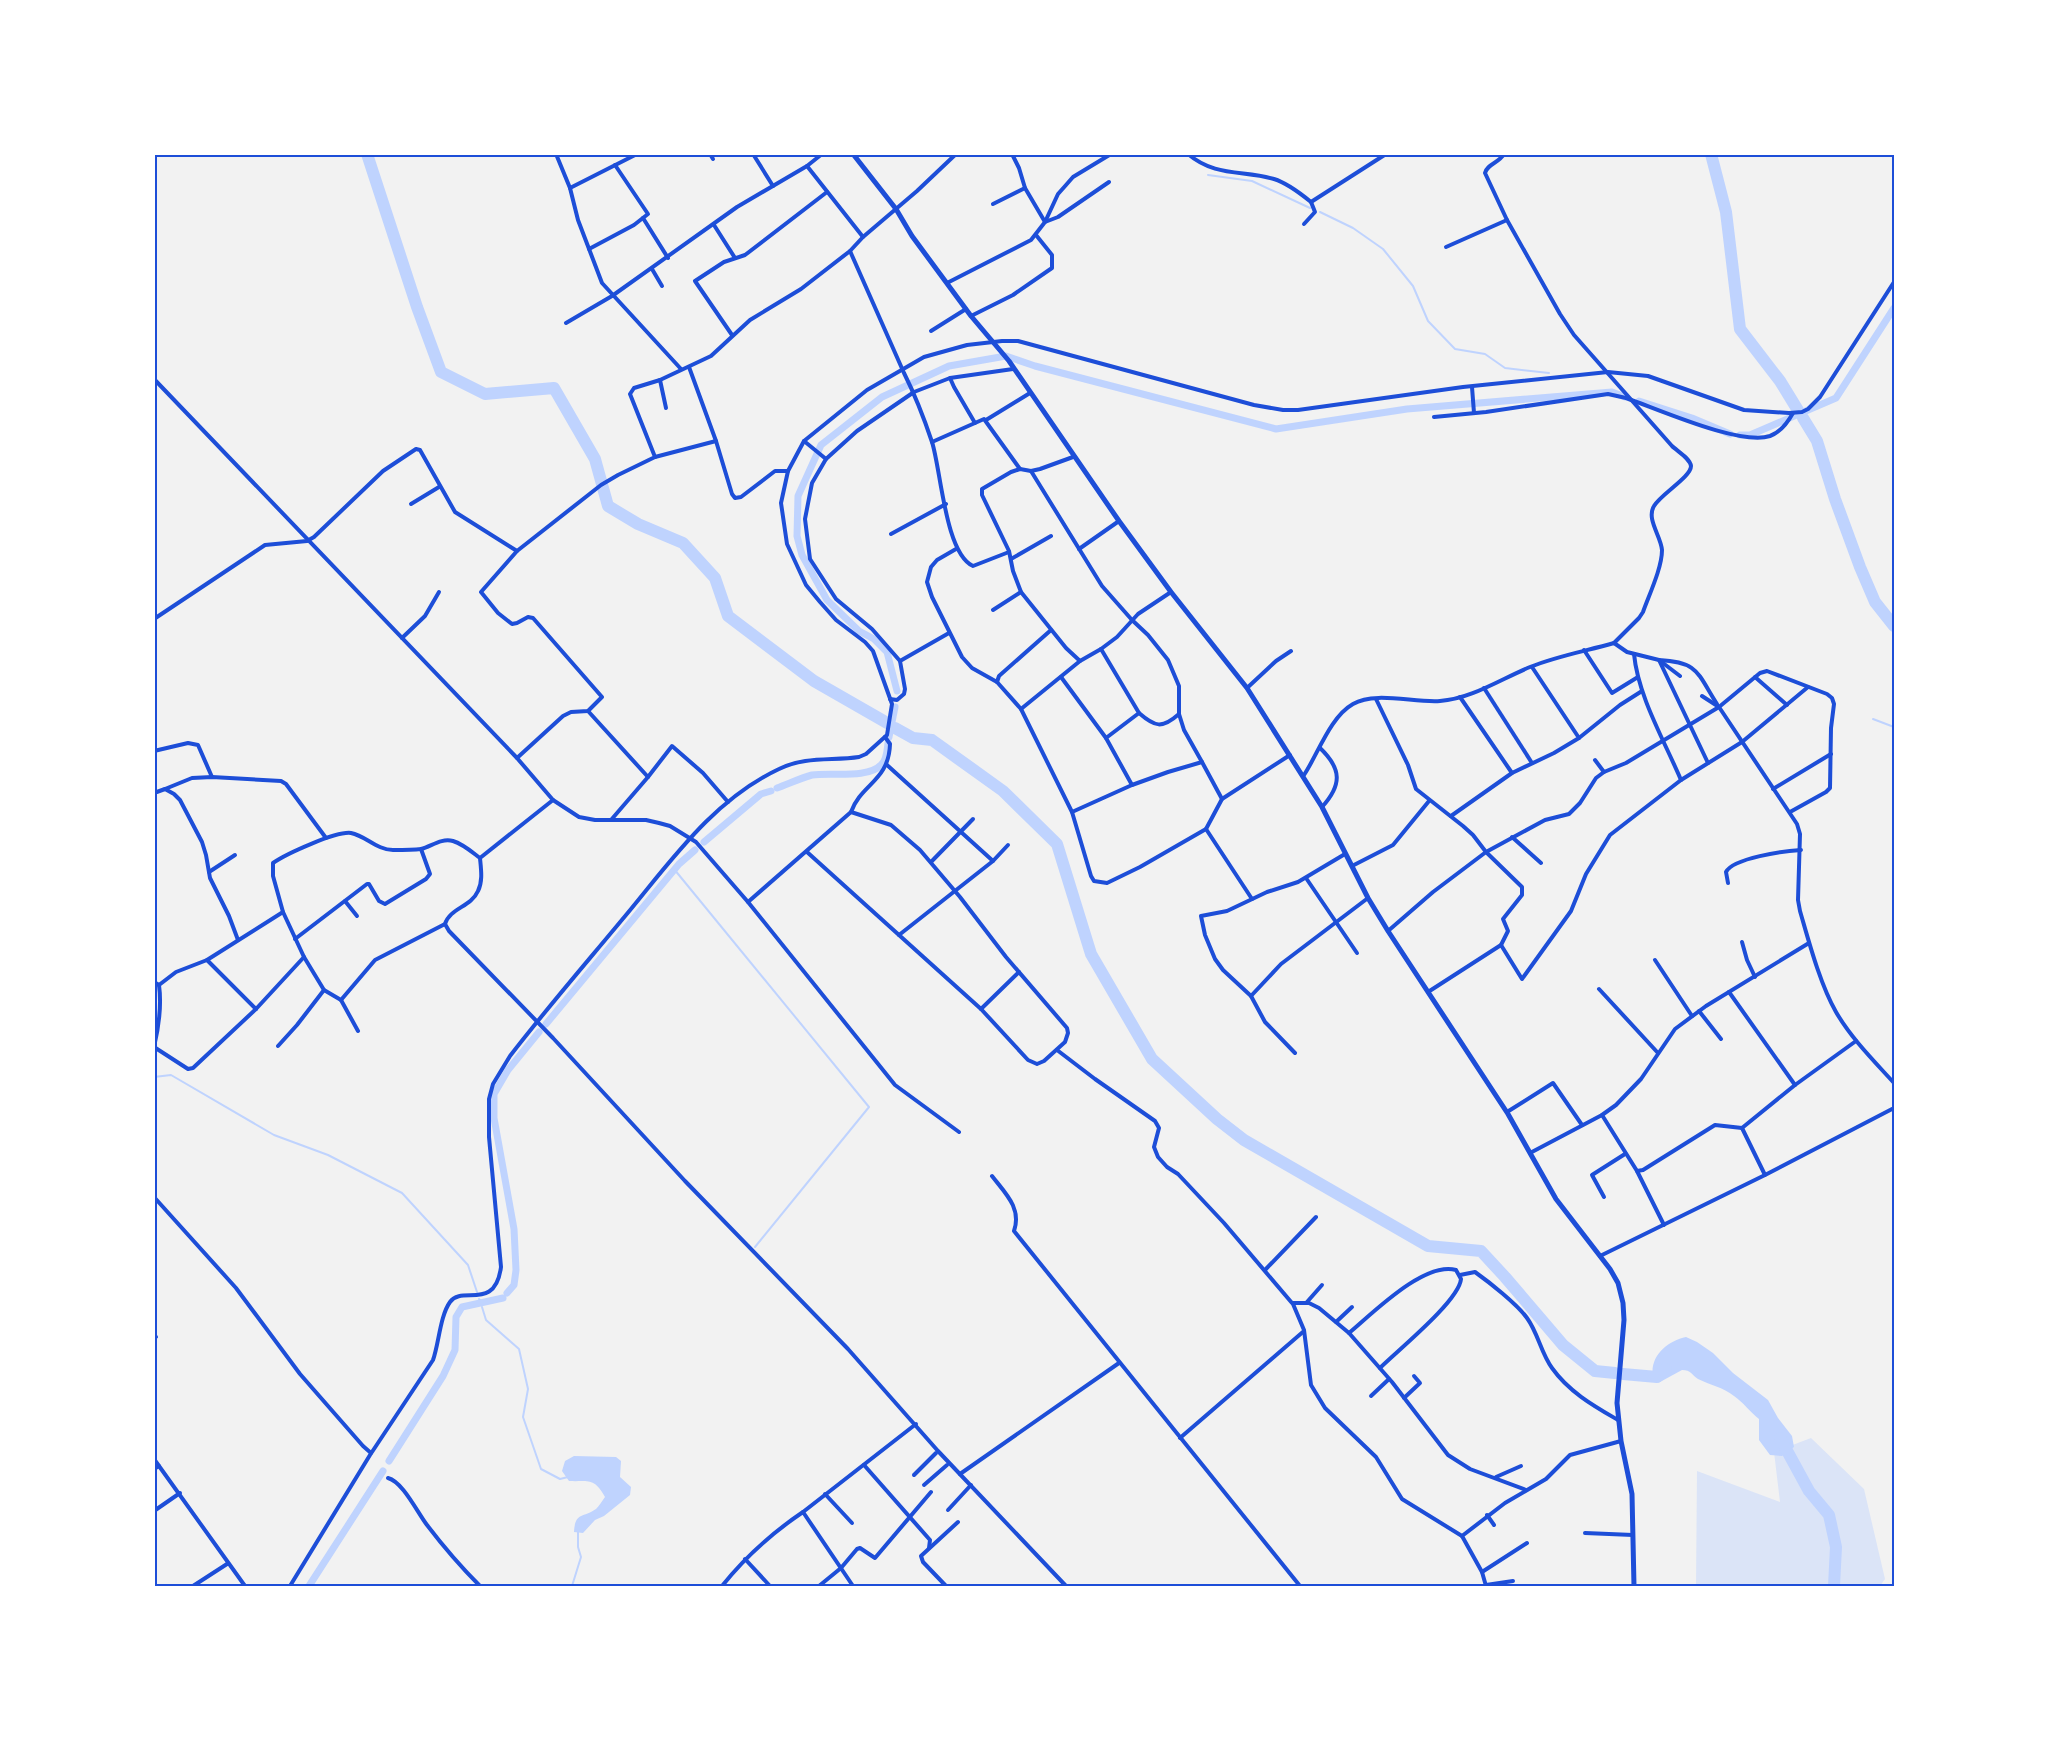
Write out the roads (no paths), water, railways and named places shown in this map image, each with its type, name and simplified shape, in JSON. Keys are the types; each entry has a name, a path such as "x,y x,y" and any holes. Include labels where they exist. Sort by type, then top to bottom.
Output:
{"main road":[{"path":"853,154 896,209 912,236 971,316 1009,361 1073,457 1171,592 1247,688 1304,775 1368,898 1388,931 1507,1112 1567,1215 1618,1283 1624,1320 1617,1403 1621,1441 1632,1494 1634,1587"}],"street":[{"path":"556,154 602,283 681,369"},
{"path":"710,154 714,159"},
{"path":"753,154 773,186"},
{"path":"566,323 612,296 737,207 807,166 822,154"},
{"path":"656,457 631,391 711,357 732,335 765,309 817,278 850,251 956,154"},
{"path":"1012,154 1025,188 1045,222"},
{"path":"947,283 1025,244 1036,235 1045,222 1058,194 1066,184 1073,177 1111,154"},
{"path":"1188,154 1200,165 1214,170 1277,180 1311,202 1315,212 1304,224"},
{"path":"1311,202 1386,154"},
{"path":"1304,775 1332,725 1346,709 1359,702 1376,699 1442,701 1460,697 1532,666 1614,643 1643,612 1660,561 1660,541 1652,518 1654,506 1690,471 1689,460 1672,446 1564,321 1507,220 1485,173 1487,168 1501,159 1504,154"},
{"path":"570,188 636,155"},
{"path":"589,249 648,214 615,165"},
{"path":"807,166 863,237"},
{"path":"1045,222 1058,216 1109,182"},
{"path":"993,204 1025,188"},
{"path":"732,335 695,281 724,262 745,255 827,192"},
{"path":"643,219 668,258"},
{"path":"1446,247 1507,220"},
{"path":"714,225 735,258"},
{"path":"971,316 1013,295 1052,268 1052,255 1036,235"},
{"path":"850,251 914,392 932,442 957,549 973,566 1009,551"},
{"path":"652,269 662,286"},
{"path":"748,902 851,812 857,800 880,776 887,765 890,744 886,736 891,701 873,651 836,620 812,593 787,544 781,503 788,471 806,442 845,405 924,357 947,349 1018,341 1254,405 1283,410 1608,372 1648,376 1668,381 1737,409 1791,413 1808,409 1820,397 1894,282"},
{"path":"931,331 966,309"},
{"path":"689,367 735,498 741,497 775,471 788,471"},
{"path":"891,701 897,700 904,694 900,661 883,639 836,599 810,559 805,519 812,483 826,459 857,431 914,392 950,378 1013,369"},
{"path":"950,378 975,423"},
{"path":"154,379 517,758 553,800 579,818 646,820 670,826 696,842 748,902 895,1085 959,1132"},
{"path":"660,380 666,408"},
{"path":"1472,387 1474,411"},
{"path":"932,442 983,419 986,420 1030,393"},
{"path":"1434,417 1608,394 1626,398 1733,436 1755,438 1772,435 1788,422 1791,413"},
{"path":"986,420 1020,469"},
{"path":"517,758 563,716 571,712 588,711 602,697 532,618 528,617 512,624 498,613 481,592 517,551 618,475 656,457 716,441"},
{"path":"806,442 826,459"},
{"path":"154,619 265,545 307,541 321,531 382,471 416,449 420,450 455,512 517,551"},
{"path":"1073,457 1031,471 1020,469 985,485 981,492 1009,551 1013,571 1021,591 1051,630 1080,661"},
{"path":"1031,471 1102,586 1168,660 1179,686 1179,714 1184,730 1222,799"},
{"path":"411,504 439,487"},
{"path":"891,534 946,504"},
{"path":"1079,549 1119,521"},
{"path":"1011,559 1051,536"},
{"path":"957,549 937,560 927,573 927,582 932,597 963,657 972,668 996,682 1021,709 1072,812 1091,876 1100,882 1107,883 1126,874 1206,829 1222,799 1290,755"},
{"path":"993,610 1021,591"},
{"path":"402,638 425,616 439,592"},
{"path":"1021,709 1080,661 1117,637 1138,614 1171,592"},
{"path":"996,682 999,676 1051,630"},
{"path":"900,661 949,633"},
{"path":"1614,643 1619,648 1634,654 1659,660 1679,661 1693,667 1790,812 1800,834 1798,900 1809,943 1834,1010 1857,1041 1894,1083"},
{"path":"1101,649 1139,713 1158,726 1179,714"},
{"path":"1584,650 1612,693 1638,677"},
{"path":"1247,688 1276,661 1291,651"},
{"path":"1634,654 1642,691 1681,780"},
{"path":"1659,660 1680,676"},
{"path":"1659,660 1708,763"},
{"path":"1532,666 1579,738"},
{"path":"1388,931 1433,892 1486,852 1545,820 1569,814 1580,804 1591,782 1604,772 1626,763 1689,726 1719,707 1760,673 1767,671 1827,694 1832,698 1834,704 1831,728 1830,788 1790,812"},
{"path":"1061,677 1106,738 1132,785"},
{"path":"1755,677 1787,705"},
{"path":"1501,945 1522,979 1571,911 1586,874 1610,835 1681,780 1742,742 1808,687"},
{"path":"1484,688 1532,763"},
{"path":"1451,816 1512,773 1579,738 1620,705 1642,691"},
{"path":"1702,696 1719,707"},
{"path":"1460,697 1512,773"},
{"path":"1376,699 1408,765 1416,789 1473,835 1486,852 1522,887 1523,891 1503,919 1508,931 1501,945 1428,992"},
{"path":"588,711 648,777"},
{"path":"1106,738 1139,713"},
{"path":"290,1587 371,1453 433,1360 444,1319 452,1300 459,1296 483,1295 493,1288 499,1277 501,1268 489,1137 489,1099 493,1084 501,1071 536,1022 690,838 728,802 753,783 780,768 806,760 859,757 866,754 886,736"},
{"path":"154,751 188,743 198,745 212,777"},
{"path":"610,820 672,746 703,773 728,802"},
{"path":"1320,748 1332,760 1338,780 1334,791 1322,807"},
{"path":"1773,789 1831,754"},
{"path":"1595,760 1604,772"},
{"path":"1072,812 1132,785 1202,762"},
{"path":"887,765 993,861"},
{"path":"154,793 192,778 280,781 286,784 326,838"},
{"path":"165,789 180,801 202,842 214,888 229,916 238,940"},
{"path":"480,858 553,800"},
{"path":"1352,866 1393,844 1429,801"},
{"path":"807,852 981,1009 1033,1064 1040,1063 1057,1050 1065,1042 1068,1028 1019,972 932,862 891,825 851,812"},
{"path":"932,862 973,819"},
{"path":"1206,829 1252,899"},
{"path":"358,1030 341,1000 324,990 304,957 283,912 273,876 273,863 326,838 348,833 384,849 421,849 443,841 452,841 480,858"},
{"path":"1512,837 1541,863"},
{"path":"899,934 993,861 1008,845"},
{"path":"295,939 368,884 379,901 385,904 426,879 430,874 421,849"},
{"path":"1728,883 1726,872 1731,866 1766,854 1801,850"},
{"path":"1294,1053 1265,1022 1251,996 1222,970 1206,935 1201,916 1227,910 1306,878 1345,854"},
{"path":"209,872 235,855"},
{"path":"341,1000 375,960 445,924 451,914 466,904 478,891 481,877 480,858"},
{"path":"1306,878 1357,953"},
{"path":"1251,996 1281,964 1368,898"},
{"path":"345,901 357,916"},
{"path":"283,912 207,960 176,972 157,983 160,1025 154,1047 191,1069 256,1009 304,957"},
{"path":"445,924 449,931 553,1038 685,1181 848,1349 960,1474 1066,1587"},
{"path":"1742,942 1755,977"},
{"path":"1530,1153 1602,1115 1630,1093 1675,1029 1699,1011 1809,943"},
{"path":"207,960 256,1009"},
{"path":"1655,960 1692,1016"},
{"path":"981,1009 1019,972"},
{"path":"1599,989 1658,1053"},
{"path":"278,1046 297,1026 324,990"},
{"path":"1729,992 1795,1084"},
{"path":"1699,1011 1721,1039"},
{"path":"1637,1171 1643,1170 1715,1125 1742,1128 1795,1084 1857,1041"},
{"path":"1057,1050 1155,1120 1159,1128 1154,1147 1158,1157 1178,1174 1224,1223 1292,1303 1304,1330 1311,1385 1325,1408 1376,1457 1402,1499 1462,1536 1482,1572 1486,1586 1513,1581"},
{"path":"1507,1112 1553,1083 1582,1125"},
{"path":"1600,1256 1765,1175 1894,1108"},
{"path":"1602,1115 1637,1171 1664,1225"},
{"path":"1742,1128 1765,1175"},
{"path":"1604,1197 1592,1175 1625,1154"},
{"path":"992,1176 1014,1206 1017,1219 1014,1231 1300,1587"},
{"path":"154,1197 236,1288 300,1374 371,1453"},
{"path":"1265,1270 1316,1217"},
{"path":"1349,1333 1408,1285 1442,1269 1456,1270 1461,1282 1457,1291 1380,1368"},
{"path":"1460,1275 1475,1272 1492,1284 1527,1318 1544,1356 1563,1381 1587,1402 1618,1420"},
{"path":"1306,1303 1322,1285"},
{"path":"1292,1303 1306,1303 1319,1308 1349,1333 1389,1379 1448,1455 1462,1465 1526,1490"},
{"path":"1336,1322 1352,1307"},
{"path":"1180,1437 1304,1330"},
{"path":"960,1474 1120,1363"},
{"path":"1404,1398 1420,1383 1414,1376"},
{"path":"1371,1396 1389,1379"},
{"path":"722,1587 745,1559 777,1530 916,1424"},
{"path":"1462,1536 1487,1515 1546,1479 1570,1455 1621,1441"},
{"path":"914,1474 936,1453"},
{"path":"154,1459 245,1587"},
{"path":"864,1465 930,1540 929,1548"},
{"path":"924,1485 947,1465"},
{"path":"154,1470 159,1466"},
{"path":"1496,1478 1521,1466"},
{"path":"388,1478 393,1479 401,1487 426,1524 480,1587"},
{"path":"948,1510 971,1485"},
{"path":"819,1587 841,1568 858,1548 875,1558 931,1492"},
{"path":"154,1511 180,1493"},
{"path":"825,1494 852,1522"},
{"path":"803,1512 853,1587"},
{"path":"1487,1515 1494,1525"},
{"path":"946,1587 921,1556 958,1522"},
{"path":"1585,1533 1633,1535"},
{"path":"1482,1572 1527,1543"},
{"path":"745,1559 770,1587"},
{"path":"193,1587 227,1564"}],"water":[{"path":"1686,1337 1713,1353 1733,1373 1768,1400 1792,1436 1794,1447 1782,1456 1770,1455 1759,1440 1759,1419 1730,1393 1698,1379 1687,1371 1682,1370 1660,1382 1654,1380 1653,1365 1660,1352 1672,1342"},
{"path":"574,1456 616,1457 621,1461 620,1477 631,1487 630,1495 604,1516 595,1520 583,1533 574,1532 576,1521 596,1509 605,1497 594,1483 569,1481 562,1471 565,1461"}],"waterway":[{"path":"367,154 417,307 441,372 485,394 554,388 595,459 608,506 638,524 683,543 715,578 728,616 814,681 889,724"},
{"path":"1711,154 1726,212 1740,329 1780,381 1799,412"},
{"path":"1208,175 1252,181 1310,208"},
{"path":"1320,212 1353,228 1383,249 1413,286 1428,321 1455,349 1485,354 1505,368 1549,373"},
{"path":"1740,435 1750,435 1836,398 1894,308"},
{"path":"897,691 887,652 874,639 859,631 827,600 802,555 797,536 798,496 821,445 882,397 949,366 1006,356 1035,366 1276,429 1407,409 1612,392 1625,397"},
{"path":"1639,401 1692,418 1730,434"},
{"path":"1803,418 1817,441 1835,499 1875,602 1894,626"},
{"path":"889,737 895,707"},
{"path":"1873,719 1894,727"},
{"path":"895,728 913,738 932,740 1003,791 1057,844 1091,954 1152,1059 1217,1119 1244,1140 1428,1246 1481,1251 1563,1345 1595,1371 1615,1373"},
{"path":"777,788 812,775 858,774 875,769 884,761 888,743"},
{"path":"704,842 761,794 771,791"},
{"path":"546,1024 679,864 695,850"},
{"path":"674,869 869,1107 755,1247"},
{"path":"507,1293 514,1285 516,1270 514,1229 494,1118 494,1094 508,1070 539,1032"},
{"path":"154,1077 171,1075 274,1135 328,1155 402,1193 468,1265 477,1292"},
{"path":"389,1461 443,1376 455,1350 456,1317 462,1307 503,1298"},
{"path":"482,1307 486,1320 519,1349 528,1389 523,1417 541,1469 560,1479 568,1477"},
{"path":"1623,1374 1657,1377 1666,1369"},
{"path":"1780,1438 1809,1491 1829,1515 1836,1547 1834,1586"},
{"path":"309,1586 383,1471"},
{"path":"572,1586 581,1557 578,1532"}]}
